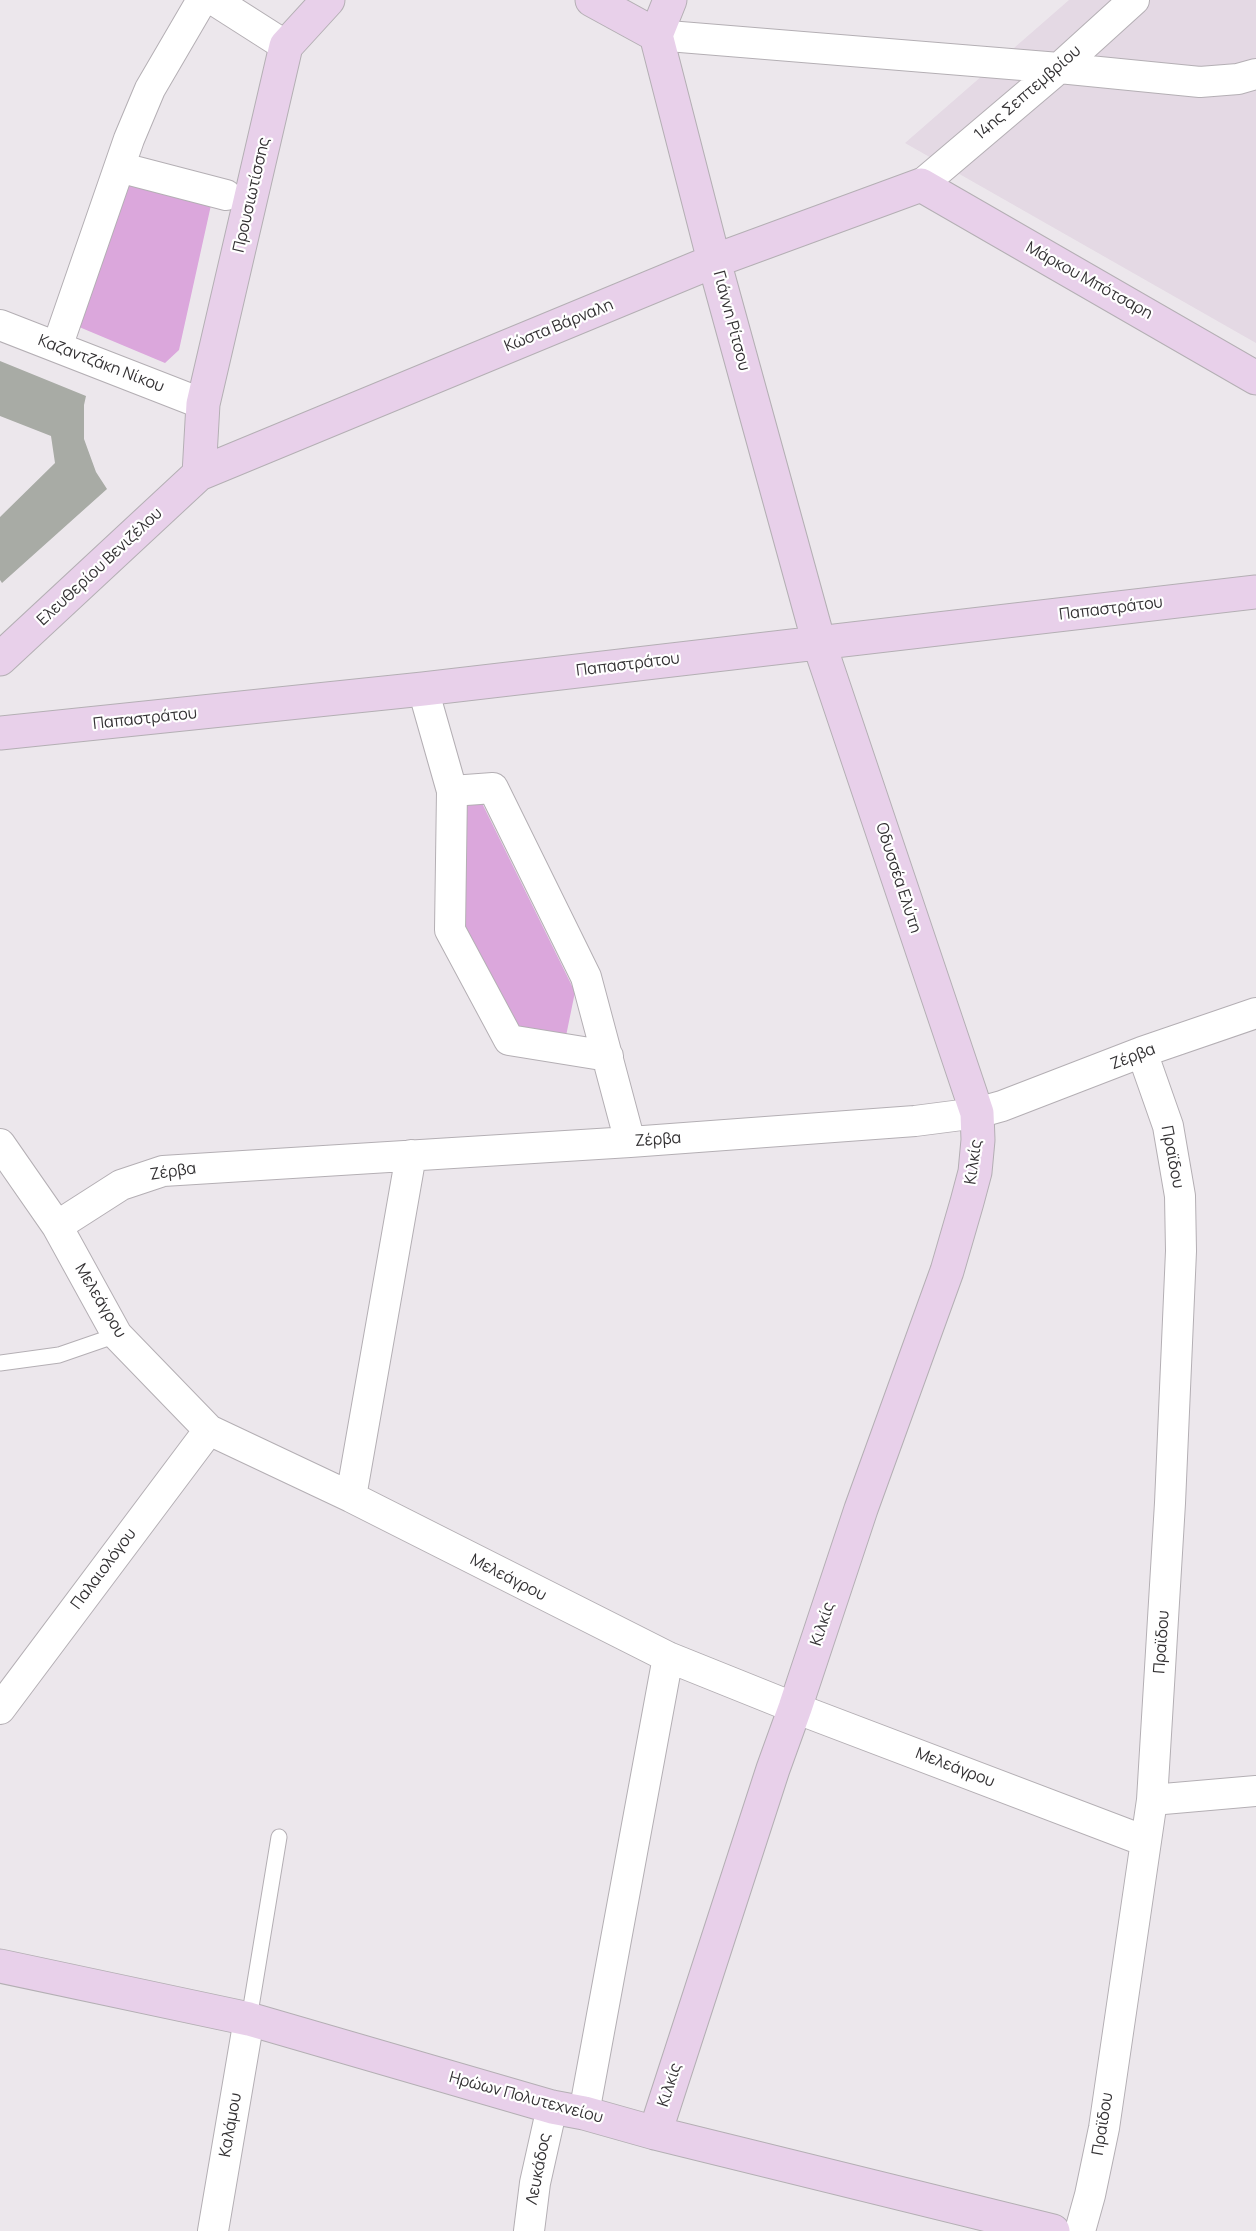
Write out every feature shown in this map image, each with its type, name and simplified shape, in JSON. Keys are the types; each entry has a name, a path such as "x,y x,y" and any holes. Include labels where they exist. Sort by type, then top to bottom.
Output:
{"street":[{"path":"57,347 135,124 150,89 202,0"},
{"path":"213,0 286,46"},
{"name":"Προυσιωτίσσης","path":"199,474 203,404 286,46 328,0"},
{"path":"592,0 656,35 1059,68 1200,82 1238,79 1256,74"},
{"path":"656,35 670,0"},
{"name":"14ης Σεπτεμβρίου","path":"921,185 1059,68 1134,0"},
{"name":"Γιάννη Ρίτσου","path":"656,35 714,261 819,643"},
{"path":"129,170 226,195"},
{"name":"Κώστα Βάρναλη","path":"199,474 714,261 921,185"},
{"name":"Μάρκου Μπότσαρη","path":"921,185 1256,378"},
{"name":"Καζαντζάκη Νίκου","path":"0,325 203,404"},
{"name":"Ελευθερίου Βενιζέλου","path":"0,659 199,474"},
{"name":"Παπαστράτου","path":"0,733 423,689 1256,592"},
{"name":"Οδυσσέα Ελύτη","path":"819,643 976,1113"},
{"path":"423,689 452,791 450,930 509,1040 608,1056"},
{"path":"452,791 493,788 586,977 630,1142"},
{"name":"Ζέρβα","path":"57,1226 121,1185 163,1171 630,1142 915,1121 976,1113 1002,1106 1142,1052 1256,1013"},
{"name":"Πραϊδου","path":"1080,2231 1104,2128 1152,1800 1170,1503 1181,1251 1180,1196 1168,1126 1142,1052"},
{"name":"Κιλκίς","path":"655,2133 773,1769 861,1509 947,1271 975,1172 978,1140 976,1113"},
{"name":"Μελεάγρου","path":"0,1144 57,1226 117,1335 208,1430 351,1497 668,1657 795,1708 1145,1841"},
{"path":"351,1497 411,1155"},
{"name":"Παλαιολόγου","path":"0,1708 208,1430"},
{"name":"Λευκάδος","path":"529,2231 535,2183 568,2110 668,1657"},
{"path":"1152,1800 1256,1791"},
{"name":"Ηρώων Πολυτεχνείου","path":"0,1966 249,2019 655,2133 1053,2231"},
{"name":"Καλάμου","path":"213,2231 249,2019"}],"lane":[{"path":"0,1363 59,1355 117,1335"},
{"path":"249,2019 279,1837"}],"shaded area":[{"path":"1069,0 1256,0 1256,343 905,143"},
{"path":"119,171 213,196 179,350 165,363 72,324"},
{"path":"479,797 575,992 566,1036 516,1026 464,929 467,798"}],"building":[{"path":"0,361 86,396 84,439 96,472 107,489 2,583 0,580 0,517 55,463 51,436 0,416"}]}
